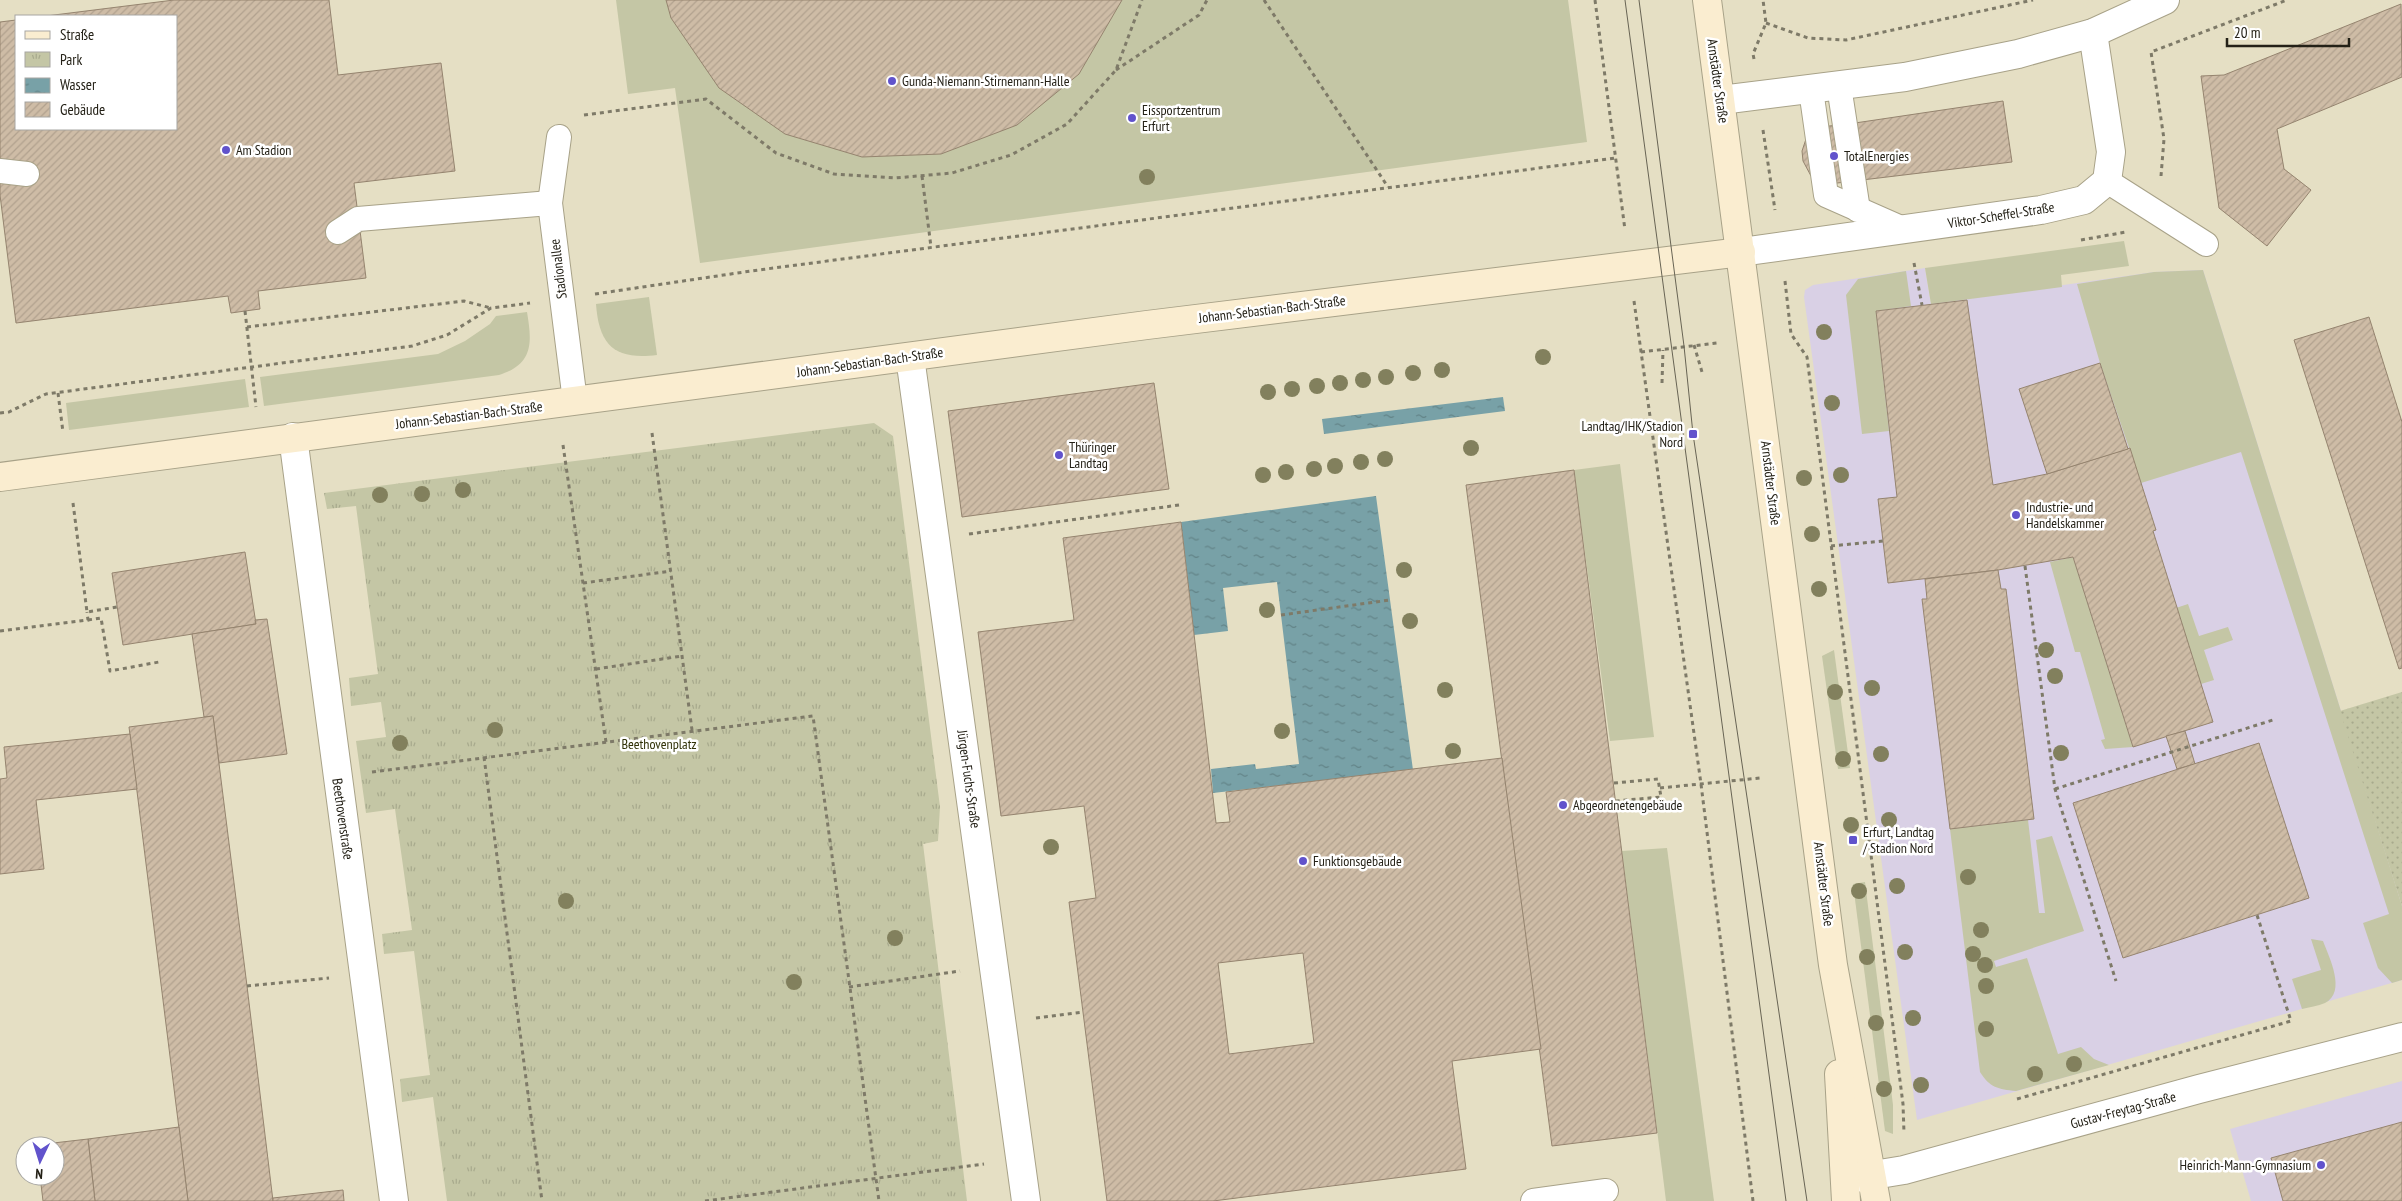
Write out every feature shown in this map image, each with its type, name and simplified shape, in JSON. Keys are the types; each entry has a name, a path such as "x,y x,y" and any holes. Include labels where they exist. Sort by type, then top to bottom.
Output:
{"street":[{"name":"Arnstädter Straße","path":"1707,0 1834,965 1874,1189"},
{"path":"1721,100 1905,77 2018,54 2093,33 2165,0"},
{"path":"2093,33 2111,152 2107,181"},
{"name":"Viktor-Scheffel-Straße","path":"1741,252 2041,210 2084,200 2107,181"},
{"name":"Johann-Sebastian-Bach-Straße","path":"0,477 1206,317 1741,252"},
{"name":"Jürgen-Fuchs-Straße","path":"910,357 1026,1201"},
{"name":"Beethovenstraße","path":"293,437 394,1201"},
{"name":"Arnstädter Straße","path":"1834,965 1845,1190"},
{"name":"Gustav-Freytag-Straße","path":"1845,1190 1874,1189 1904,1170 2199,1089 2402,1037"}],"lane":[{"path":"1839,86 1858,210"},
{"path":"1811,90 1826,195 1903,229"},
{"name":"Stadionallee","path":"559,138 550,203 575,401"},
{"path":"0,171 27,174"},
{"path":"2107,181 2206,244"},
{"path":"338,232 358,220 550,203"},
{"path":"1534,1201 1606,1191"}],"path":[{"path":"1116,70 1142,0"},
{"path":"575,116 706,99 776,153 834,174 895,178 952,173 1011,155 1067,124 1116,70 1199,15 1207,0"},
{"path":"1264,0 1388,187"},
{"path":"247,327 464,301 491,308 931,247 1616,158 1595,0"},
{"path":"1763,0 1766,23 1753,54 1786,287 1790,334 1807,357 1903,1104 1904,1170"},
{"path":"1766,23 1808,38 1846,40 2033,0"},
{"path":"922,176 931,247"},
{"path":"1905,263 1914,262 1922,306"},
{"path":"1786,287 1793,283"},
{"path":"0,413 8,412 46,394 412,346 447,336 491,308"},
{"path":"245,311 261,442"},
{"path":"1702,372 1694,345 1641,352 1701,784 1752,1201"},
{"path":"1662,383 1663,350"},
{"path":"58,393 88,620"},
{"path":"652,433 692,730"},
{"path":"563,445 606,742"},
{"path":"972,534 1179,505"},
{"path":"1831,546 1883,541"},
{"path":"2025,566 2055,789 2116,981"},
{"path":"583,583 671,571"},
{"path":"1281,615 1390,600"},
{"path":"87,612 118,607"},
{"path":"0,631 101,618 110,670 159,662"},
{"path":"596,669 682,656"},
{"path":"337,776 813,716 879,1201"},
{"path":"2055,789 2276,719"},
{"path":"484,757 542,1201"},
{"path":"1660,788 1760,778"},
{"path":"1614,783 1658,780 1660,788 1661,797 1616,800"},
{"path":"2013,1100 2291,1021 2257,915"},
{"path":"247,986 365,974"},
{"path":"849,987 941,974"},
{"path":"1003,1023 1083,1012"},
{"path":"1904,1129 1911,1128"},
{"path":"705,1201 964,1166"}],"shaded area":[{"path":"1925,268 1931,304 2154,272 2203,270 2402,906 2402,980 1917,1120 1804,297 1805,290 1813,285"},
{"name":"Heinrich-Mann-Gymnasium","path":"2402,1081 2402,1201 2251,1201 2230,1129"}],"green space":[{"name":"Eissportzentrum Erfurt","path":"616,0 1568,0 1587,142 700,263 675,88 628,94"},
{"path":"2124,241 2129,266 2061,275 2062,287 1931,304 1925,268"},
{"path":"2203,270 2402,906 2402,980 2392,983 2378,968 2363,923 2389,914 2241,452 2141,483 2100,363 2077,284 2154,272"},
{"path":"1906,271 1911,306 1876,311 1889,431 1862,434 1846,295 1858,279"},
{"path":"649,297 657,355 630,355 612,347 601,330 596,304"},
{"path":"527,312 530,342 525,358 519,365 499,375 264,406 260,377 438,354 465,341 490,324 496,316"},
{"path":"245,379 249,407 69,430 66,403"},
{"name":"Beethovenplatz","path":"874,423 893,436 940,807 938,841 923,844 967,1201 447,1201 433,1097 402,1102 400,1079 430,1075 414,951 384,954 382,934 412,930 395,809 366,813 356,741 386,737 381,702 351,706 349,678 378,674 356,506 327,509 324,493"},
{"path":"1620,464 1654,737 1610,741 1574,470"},
{"path":"2073,557 2133,747 2105,749 2101,740 2105,739 2080,652 2075,652 2050,562"},
{"path":"2188,604 2199,636 2228,627 2233,640 2204,650 2214,680 2201,684 2176,608"},
{"path":"1834,650 1850,768 1838,769 1822,656"},
{"path":"2402,692 2402,906 2340,711"},
{"path":"2028,820 2039,913 2045,913 2036,840 2052,836 2084,931 1994,961 1996,967 2027,958 2058,1054 2081,1047 2094,1059 2109,1065 2016,1091 1991,1085 1980,1072 1950,829"},
{"path":"1667,848 1714,1201 1666,1201 1622,851"},
{"path":"1865,882 1893,1105 1893,1134 1885,1131 1853,884"},
{"path":"2311,939 2323,941 2332,965 2336,983 2335,991 2325,1003 2302,1009 2292,979 2321,970"}],"water":[{"path":"1503,397 1505,411 1324,434 1322,419"},
{"path":"1376,496 1413,770 1213,793 1211,769 1255,764 1256,769 1299,764 1277,582 1223,588 1228,631 1194,635 1181,522"}],"building":[{"name":"Am Stadion","path":"174,0 329,0 338,75 441,63 455,171 354,183 366,278 258,291 260,309 231,313 228,296 16,323 0,195 0,22 15,20 15,130 178,130 178,15 54,15"},
{"name":"Gunda-Niemann-Stirnemann-Halle","path":"666,0 1122,0 1079,74 1017,125 941,154 862,157 785,134 719,88 671,18"},
{"path":"2401,4 2402,77 2277,129 2284,169 2311,190 2267,246 2219,208 2201,76 2224,75"},
{"path":"2003,101 2012,162 1862,180 1855,123"},
{"path":"1855,123 1862,180 1829,184 1811,176 1803,161 1802,151 1807,136 1821,127"},
{"name":"Industrie- und Handelskammer","path":"1967,300 1993,485 2047,474 2130,448 2156,530 2153,531 2213,722 2133,747 2073,557 1998,570 1888,583 1878,499 1897,497 1876,311"},
{"path":"2369,317 2402,422 2402,668 2399,669 2294,340"},
{"path":"2100,363 2128,449 2047,474 2019,389"},
{"path":"1154,383 1169,489 962,517 948,411"},
{"name":"Abgeordnetengebäude","path":"1574,470 1657,1133 1552,1146 1466,485"},
{"name":"Funktionsgebäude","path":"1181,522 1216,823 1230,822 1226,792 1502,758 1541,1049 1452,1061 1466,1169 1213,1201 1107,1201 1069,902 1096,898 1084,806 1001,816 978,632 1074,620 1063,538","holes":["1303,953 1314,1043 1229,1054 1218,963"]},
{"path":"245,552 256,624 123,645 112,573"},
{"path":"1998,570 2001,589 2006,589 2034,819 1950,829 1922,599 1927,599 1925,579"},
{"path":"267,619 287,754 219,763 213,716 204,717 192,634 256,624 255,620"},
{"path":"213,716 273,1201 188,1201 129,727"},
{"path":"2185,731 2195,764 2177,769 2166,736"},
{"path":"130,734 137,789 36,800 44,869 0,874 0,779 7,778 4,747"},
{"path":"2259,743 2309,898 2123,958 2073,803"},
{"path":"2402,1122 2402,1201 2283,1201 2271,1158"},
{"path":"179,1127 188,1201 95,1201 88,1139"},
{"path":"88,1139 95,1201 43,1201 41,1186 65,1186 65,1142"},
{"path":"343,1190 344,1201 273,1201 273,1198"}],"tram line":[{"path":"1625,0 1786,1201"},
{"path":"1639,0 1684,346 1693,434 1807,1201"}],"place":[{"name":"Gunda-Niemann-Stirnemann-Halle","path":"892,81"},
{"name":"Eissportzentrum Erfurt","path":"1132,118"},
{"name":"Am Stadion","path":"226,150"},
{"name":"TotalEnergies","path":"1834,156"},
{"name":"Landtag/IHK/Stadion Nord","path":"1693,434"},
{"name":"Thüringer Landtag","path":"1059,455"},
{"name":"Industrie- und Handelskammer","path":"2016,515"},
{"name":"Abgeordnetengebäude","path":"1563,805"},
{"name":"Erfurt, Landtag / Stadion Nord","path":"1853,840"},
{"name":"Funktionsgebäude","path":"1303,861"},
{"name":"Heinrich-Mann-Gymnasium","path":"2321,1165"}]}
